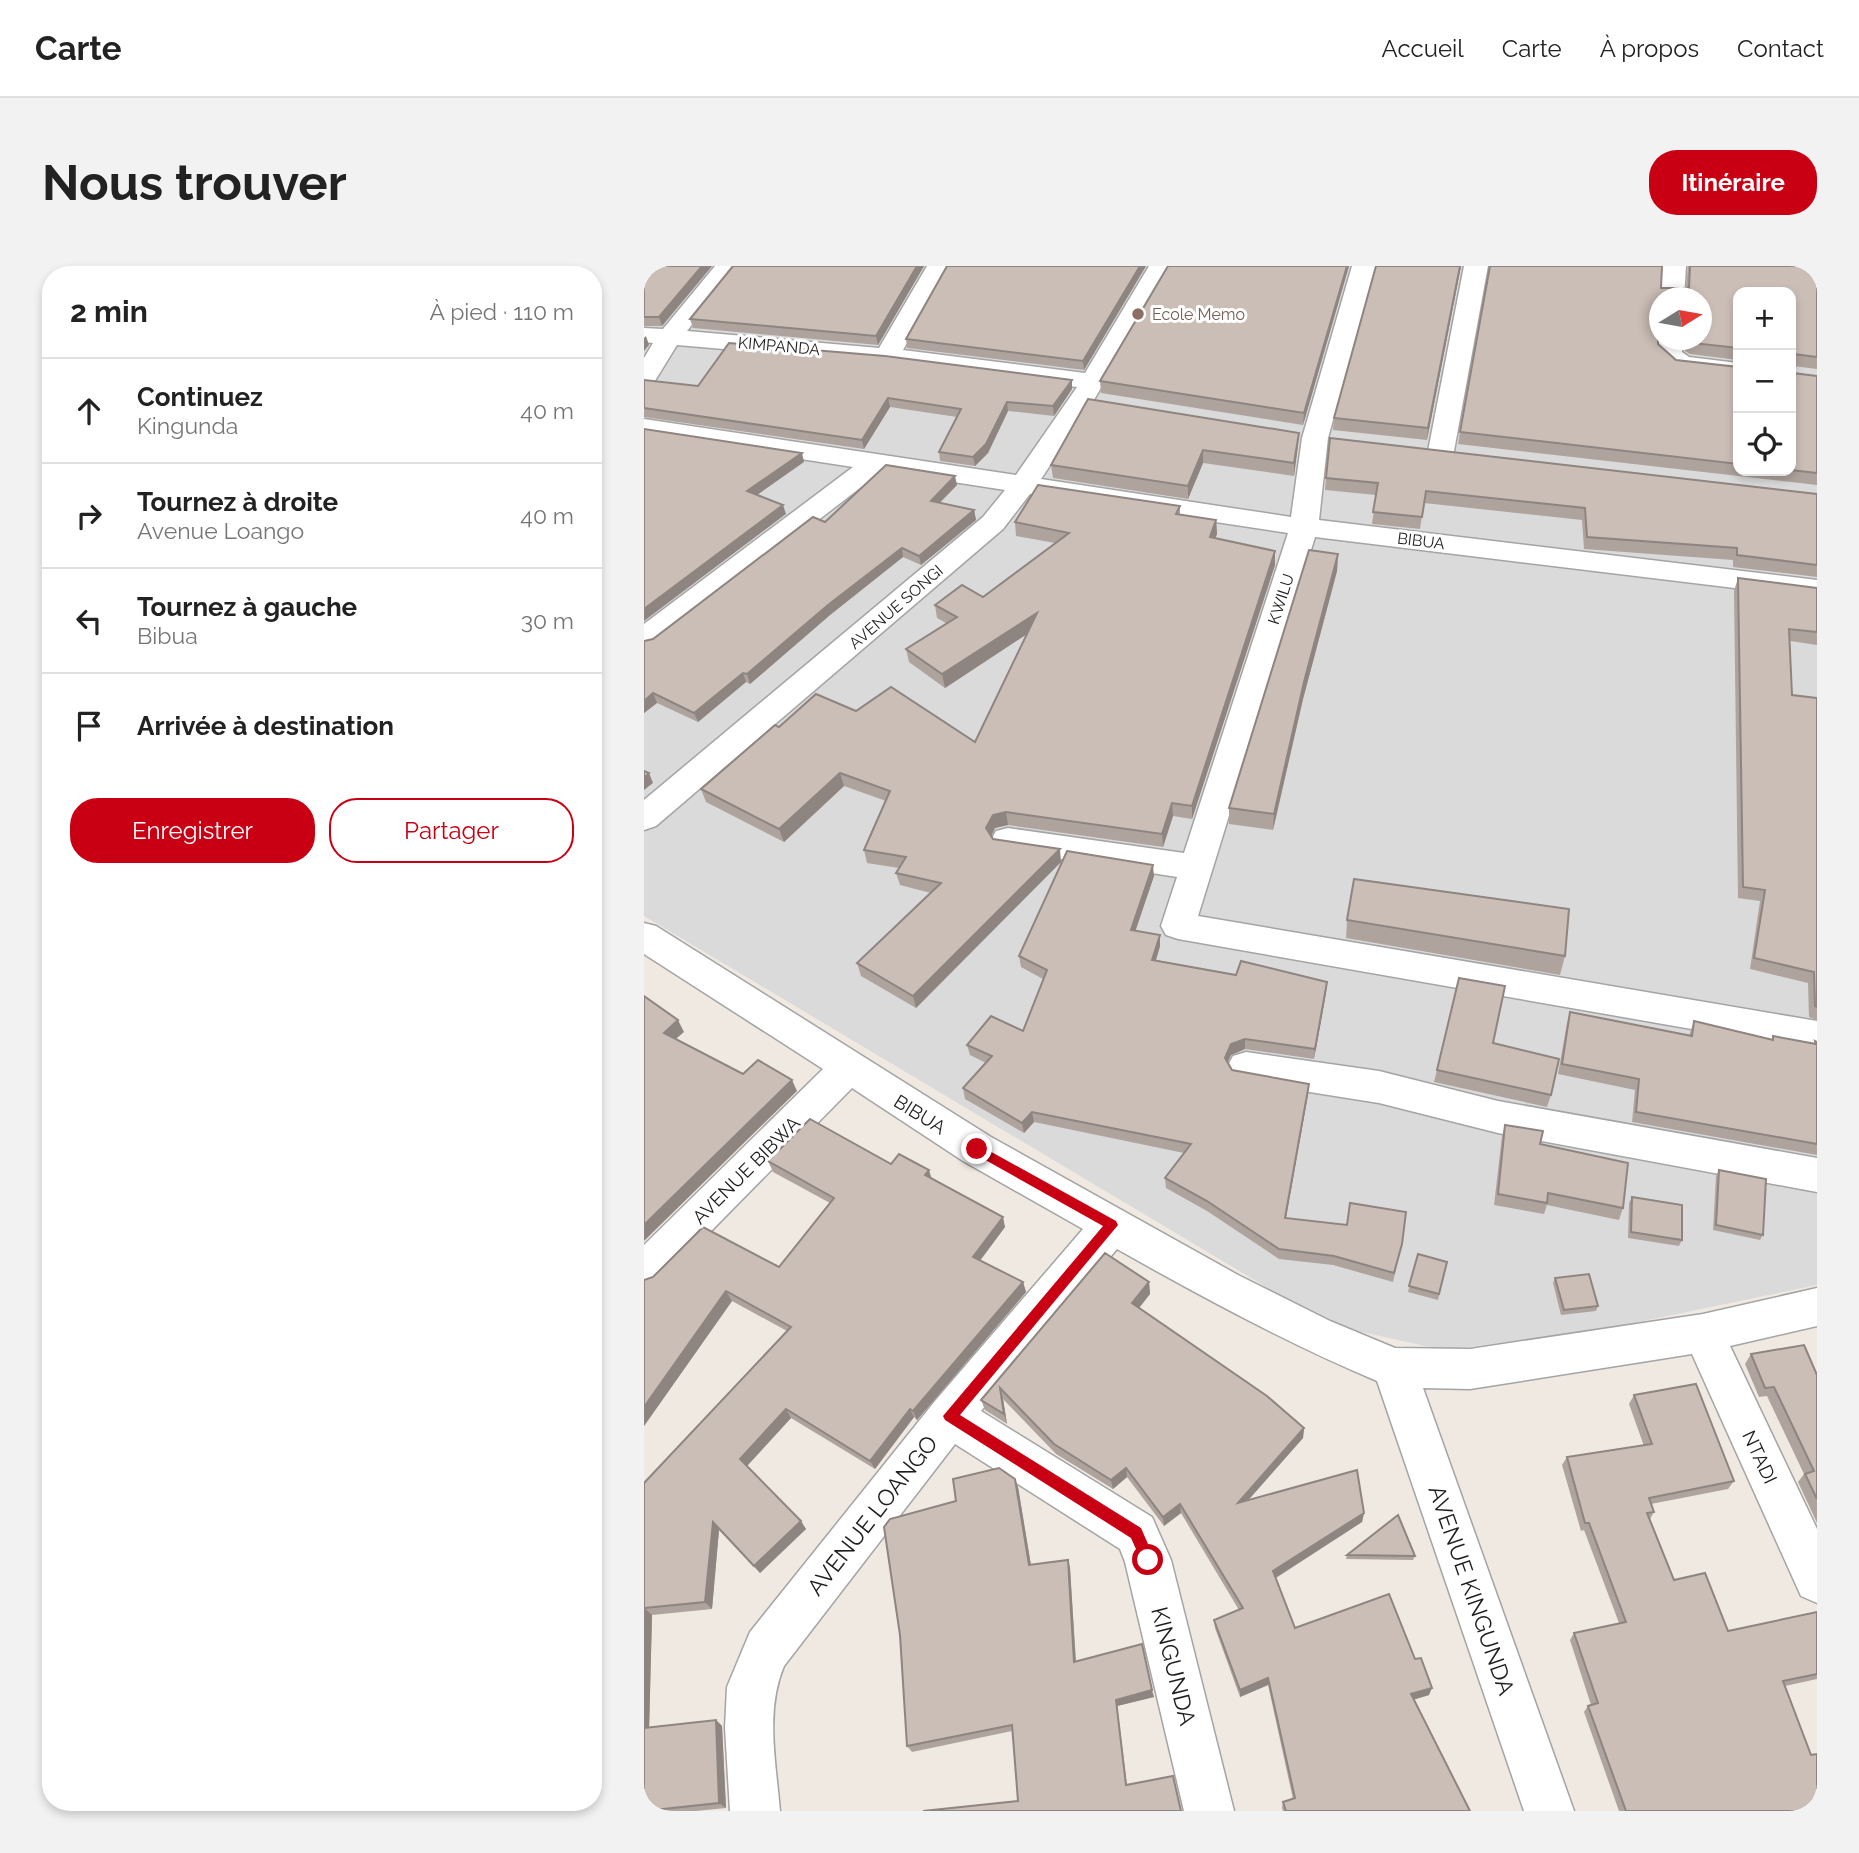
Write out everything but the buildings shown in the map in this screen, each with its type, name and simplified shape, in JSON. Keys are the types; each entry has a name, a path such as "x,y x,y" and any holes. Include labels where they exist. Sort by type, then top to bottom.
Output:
{"street":[{"path":"644,379 670,336 727,266"},
{"path":"887,356 939,266"},
{"path":"644,427 1026,485 1161,266"},
{"name":"KWILU","path":"1364,266 1314,437 1304,527 1178,926 1817,1036"},
{"path":"1468,454 1428,450 1476,266"},
{"path":"1673,287 1674,266"},
{"name":"KIMPANDA","path":"644,335 887,356 1085,390 1105,404"},
{"path":"1671,350 1682,364 1733,369"},
{"path":"644,639 878,461"},
{"name":"BIBUA","path":"1026,485 1304,527 1817,589"},
{"name":"AVENUE SONGI","path":"644,818 993,523 1026,485"},
{"path":"1008,839 1197,867"},
{"name":"BIBUA","path":"644,936 977,1149 1223,1288 1315,1335 1394,1368"},
{"path":"1246,1067 1379,1087 1498,1117 1817,1175"},
{"name":"AVENUE BIBWA","path":"644,1272 848,1068"},
{"name":"AVENUE LOANGO","path":"755,1811 749,1728 751,1687 767,1648 950,1416 1112,1225"},
{"path":"1394,1368 1470,1369 1703,1333 1817,1307"},
{"name":"NTADI","path":"1703,1333 1817,1580"},
{"name":"AVENUE KINGUNDA","path":"1394,1368 1549,1811"},
{"name":"KINGUNDA","path":"950,1416 1136,1533 1148,1560 1209,1811"}],"shaded area":[{"path":"644,266 1817,266 1817,1285 1595,1331 1443,1350 1330,1325 644,916"}],"place":[{"name":"Ecole Memo","path":"1138,314"}],"route":[{"path":"977,1149 1112,1225 950,1416 1136,1533 1148,1560"}]}
